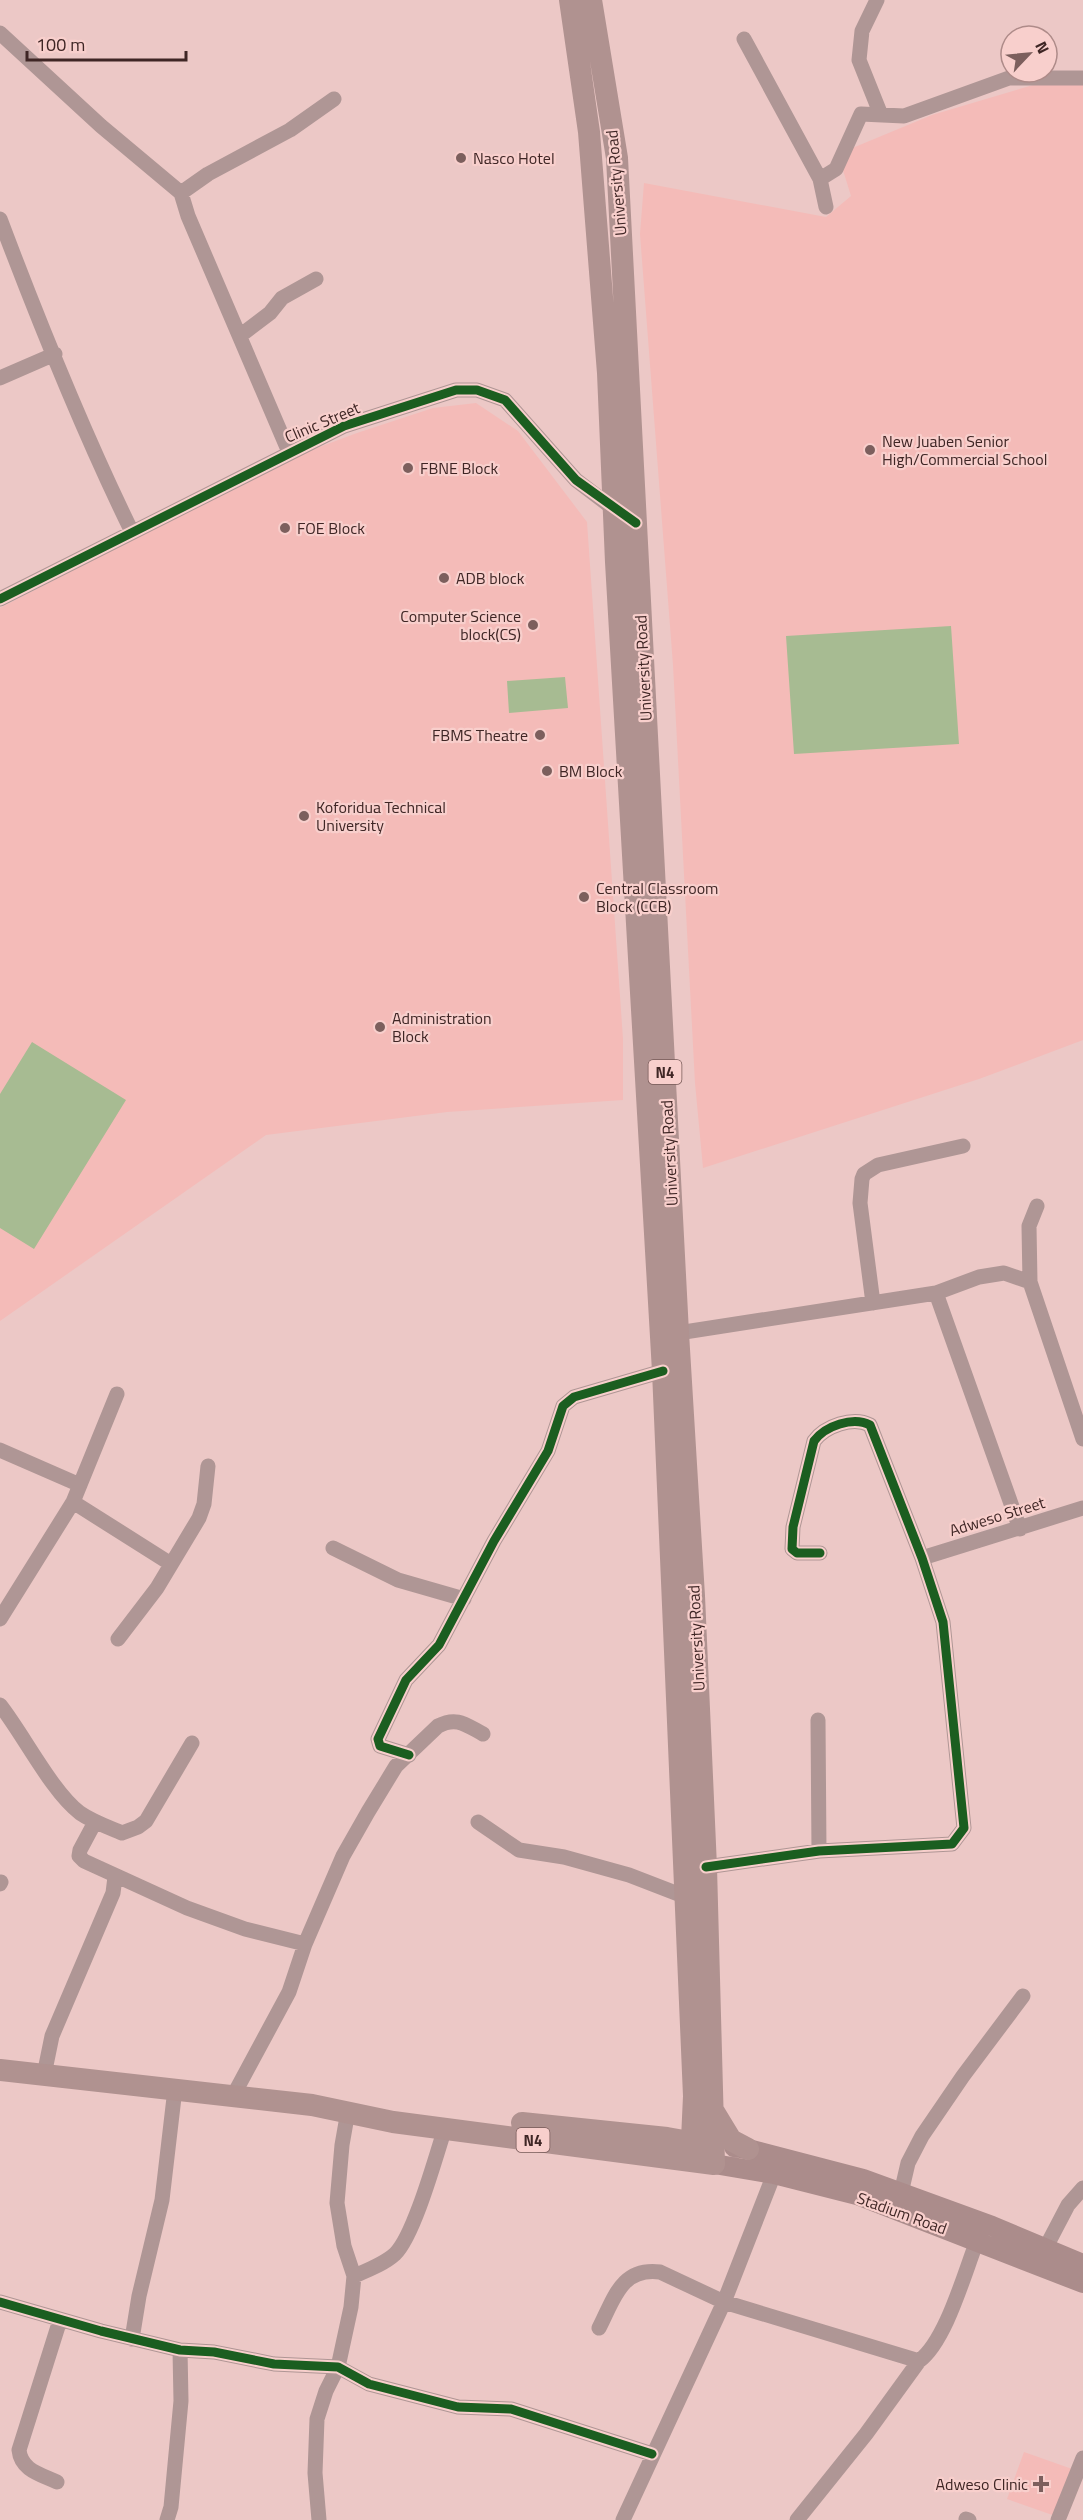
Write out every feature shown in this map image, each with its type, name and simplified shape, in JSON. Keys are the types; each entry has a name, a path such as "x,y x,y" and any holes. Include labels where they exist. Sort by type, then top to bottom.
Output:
{"highway":[{"name":"University Road","path":"570,0 589,132 608,373 663,1371 694,2096 703,2154"},
{"name":"University Road","path":"591,0 617,158 678,1333 694,1596 706,1867 713,2110 703,2154"},
{"name":"N4","path":"0,2070 351,2111 393,2122 703,2154"},
{"path":"667,2138 684,2127 694,2096"},
{"name":"N4","path":"351,2111 391,2109 667,2138 703,2154"},
{"path":"713,2110 731,2140 748,2149"}],"main road":[{"name":"Stadium Road","path":"703,2154 748,2149 863,2179 1083,2264"},
{"name":"Stadium Road","path":"703,2154 857,2195 1083,2283"}],"street":[{"path":"877,0 862,31 859,60 881,115"},
{"path":"0,33 101,126 181,193 188,216 289,452"},
{"path":"744,39 820,179 826,207"},
{"path":"820,179 836,169 861,114 904,116 1009,78 1083,78"},
{"path":"181,193 208,174 290,130 333,99"},
{"path":"0,220 5,250 55,354 89,444 132,532"},
{"path":"240,335 270,313 282,298 316,279"},
{"path":"0,378 55,354"},
{"name":"Clinic Street","path":"0,599 289,452 345,426 456,390 477,390 505,400 576,480 636,523"},
{"path":"873,1304 860,1203 864,1174 878,1165 963,1146"},
{"path":"1037,1206 1029,1226 1030,1282 1083,1439"},
{"path":"678,1333 936,1293 979,1277 1004,1273 1030,1282"},
{"path":"936,1293 1020,1529"},
{"path":"409,1755 380,1746 378,1739 406,1680 439,1645 494,1541 548,1451 563,1406 568,1400 663,1371"},
{"path":"0,1619 72,1502 117,1394"},
{"path":"706,1867 819,1851 952,1844 964,1828 943,1622 922,1558 870,1425 845,1422 819,1434 814,1441 794,1527 792,1549 797,1553 820,1553"},
{"path":"0,1450 80,1485"},
{"path":"118,1639 136,1617 199,1518 204,1504 208,1466"},
{"path":"72,1502 171,1564"},
{"name":"Adweso Street","path":"922,1558 1083,1508"},
{"path":"333,1548 398,1580 464,1599"},
{"path":"0,1705 62,1794 79,1812 122,1833 146,1821 192,1743"},
{"path":"233,2096 289,1992 305,1944 343,1856 396,1767 438,1726 446,1722 455,1720 483,1734"},
{"path":"818,1720 819,1851"},
{"path":"96,1822 80,1850 79,1856 84,1861 187,1908 246,1929 305,1944"},
{"path":"478,1822 519,1850 575,1860 648,1882 686,1897"},
{"path":"45,2075 52,2036 113,1893 115,1877"},
{"path":"901,2193 908,2163 922,2136 963,2076 1023,1996"},
{"path":"132,2339 139,2296 162,2200 175,2089"},
{"path":"319,2520 315,2473 317,2420 326,2391 338,2367 351,2307 354,2276 344,2246 337,2203 342,2145 351,2111"},
{"path":"354,2276 385,2261 396,2253 404,2242 445,2128"},
{"path":"622,2520 724,2302 774,2174"},
{"path":"1045,2249 1068,2205 1083,2188"},
{"path":"797,2520 866,2434 918,2361 933,2347 977,2241"},
{"path":"599,2328 623,2282 648,2270 660,2272 724,2302 918,2361"},
{"path":"0,2302 180,2350 214,2352 274,2364 338,2367 369,2384 458,2407 510,2409 652,2454"},
{"path":"57,2482 25,2467 20,2460 19,2450 60,2319"},
{"path":"167,2520 171,2507 181,2401 180,2350"},
{"path":"1058,2520 1083,2458"}],"shaded area":[{"name":"New Juaben Senior High/Commercial School","path":"1083,83 1083,1040 979,1079 703,1168 695,1083 673,665 640,234 644,183 826,217 851,196 838,154 932,115 1033,85"},
{"name":"Koforidua Technical University","path":"476,403 518,431 587,522 623,1039 623,1100 447,1112 266,1135 0,1321 0,608 290,458 433,408"},
{"name":"Adweso Clinic","path":"1024,2452 1075,2470 1058,2517 1007,2499"}],"green space":[{"path":"951,626 959,744 794,754 786,636"},
{"path":"565,677 568,708 509,713 507,681"},
{"path":"32,1042 126,1100 34,1249 0,1228 0,1094"}],"cycle path":[{"path":"0,599 344,426 456,390 477,390 505,400 576,480 636,523"},
{"path":"409,1755 380,1746 378,1739 406,1680 439,1645 494,1541 548,1451 563,1406 574,1397 663,1371"},
{"path":"706,1867 819,1851 952,1844 964,1828 943,1622 922,1558 870,1425 863,1422 848,1422 832,1427 814,1441 793,1527 792,1549 797,1553 820,1553"},
{"path":"0,2302 101,2331 180,2350 214,2352 274,2364 338,2367 369,2384 458,2407 511,2409 652,2454"}],"place":[{"name":"Nasco Hotel","path":"461,158"},
{"name":"New Juaben Senior High/Commercial School","path":"870,450"},
{"name":"FBNE Block","path":"408,468"},
{"name":"FOE Block","path":"285,528"},
{"name":"ADB block","path":"444,578"},
{"name":"Computer Science block(CS)","path":"533,625"},
{"name":"FBMS Theatre","path":"540,735"},
{"name":"BM Block","path":"547,771"},
{"name":"Koforidua Technical University","path":"304,816"},
{"name":"Central Classroom Block (CCB)","path":"584,897"},
{"name":"Administration Block","path":"380,1027"},
{"name":"Adweso Clinic","path":"1041,2484"}]}
